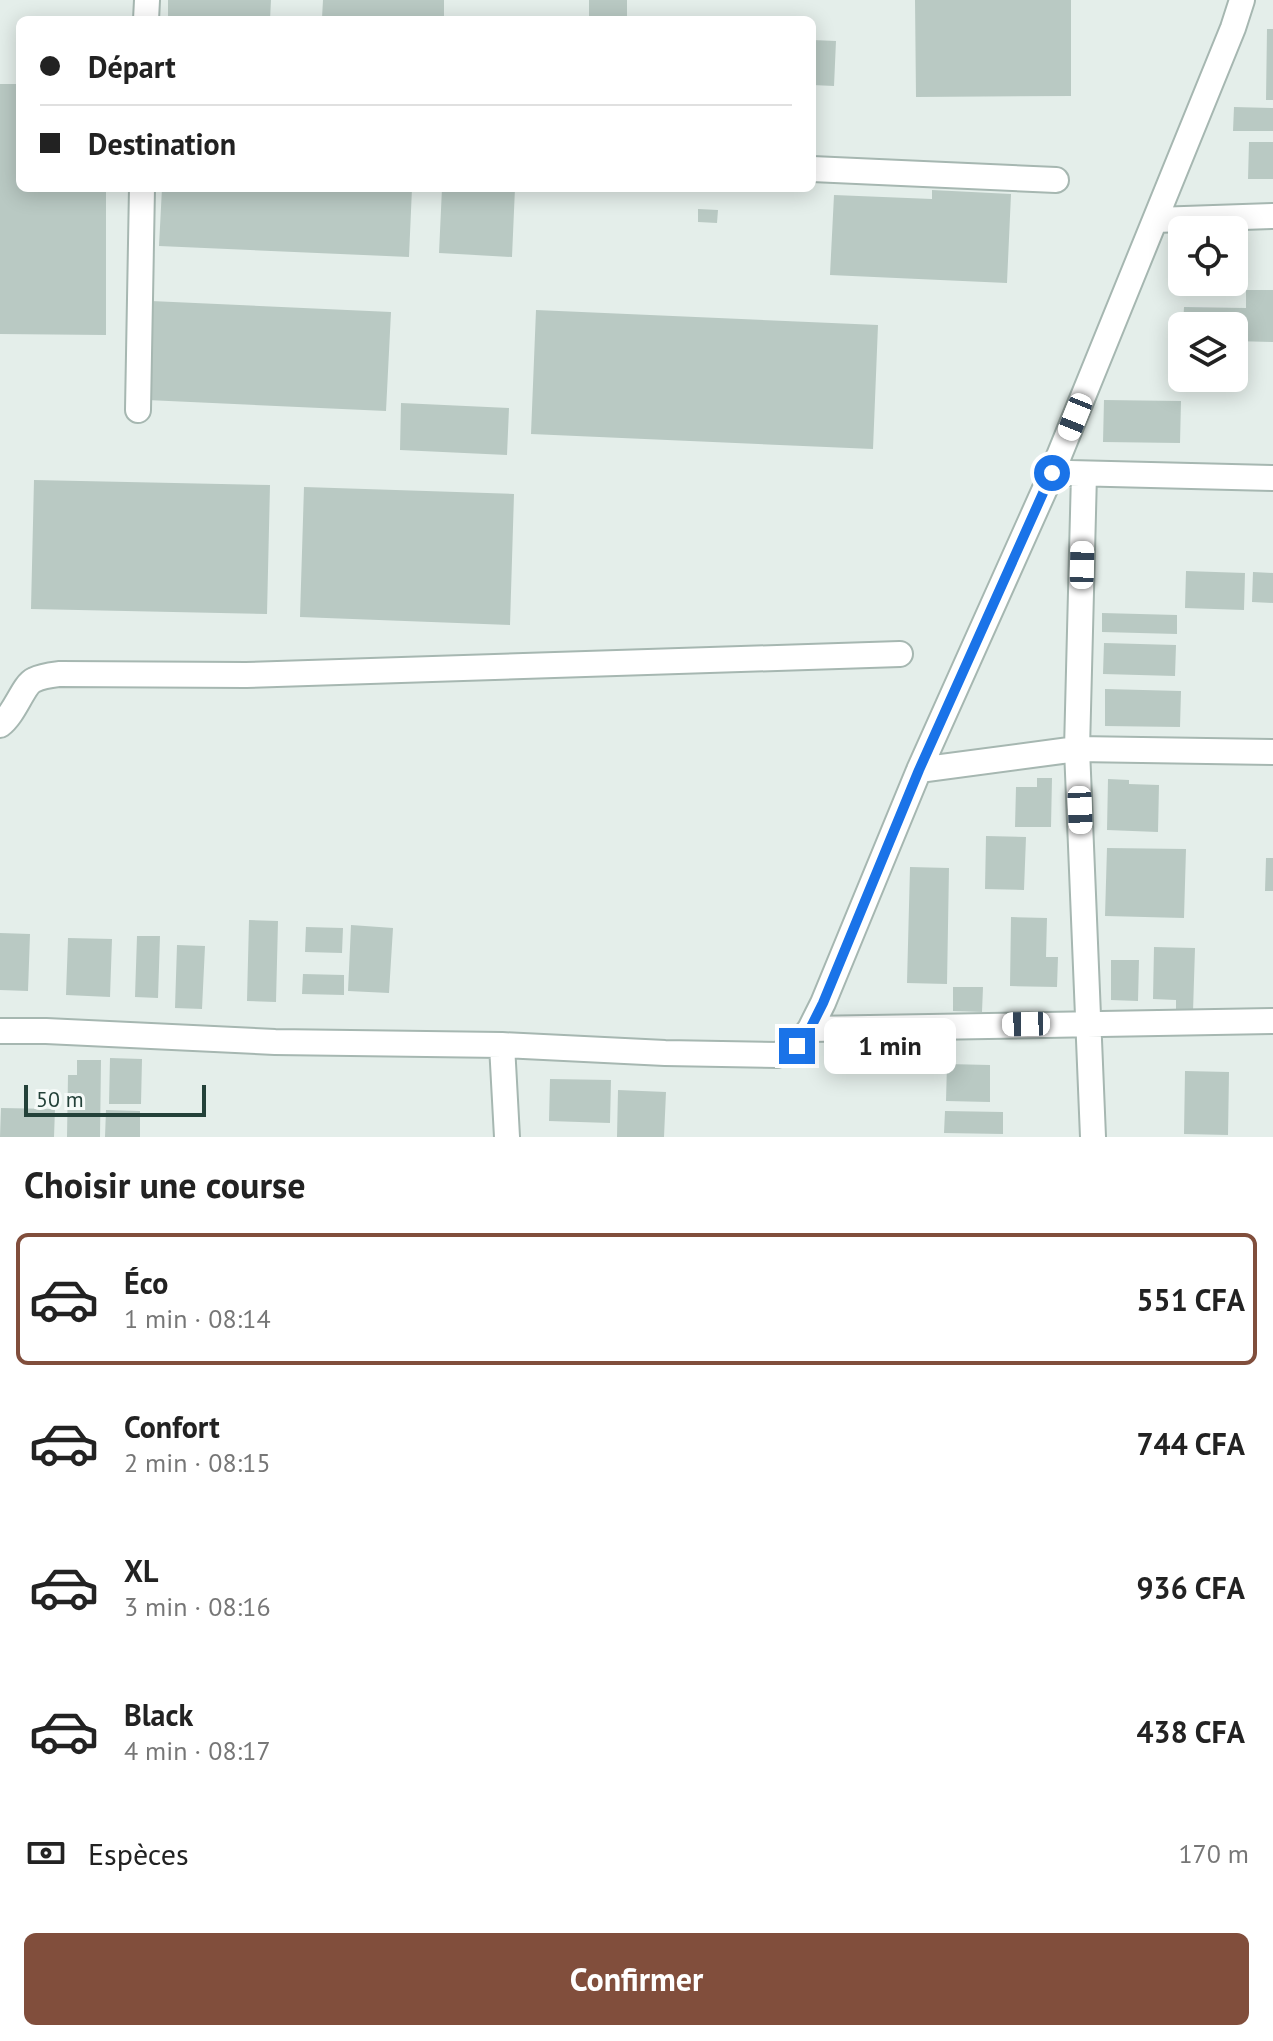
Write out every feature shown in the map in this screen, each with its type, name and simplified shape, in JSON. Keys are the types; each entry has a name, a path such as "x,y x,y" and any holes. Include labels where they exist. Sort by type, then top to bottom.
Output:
{"street":[{"path":"0,1031 275,1042 502,1045 665,1053 777,1055 797,1046 823,1003 919,770 1052,473 1242,0"},
{"path":"816,169 1056,180"},
{"path":"138,410 142,192"},
{"path":"1155,220 1273,216"},
{"path":"1052,473 1273,478"},
{"path":"1084,474 1077,749 1093,1137"},
{"path":"0,725 11,715 32,680 60,674 246,675 900,654"},
{"path":"919,770 1077,749 1273,752"},
{"path":"810,1029 1273,1021"},
{"path":"502,1045 507,1137"}],"building":[{"path":"168,0 271,0 270,16 168,16"},
{"path":"323,0 444,0 444,16 322,16"},
{"path":"589,0 627,0 627,16 589,16"},
{"path":"915,0 1071,0 1071,96 916,97"},
{"path":"1267,29 1273,29 1273,100 1266,100"},
{"path":"816,40 836,41 834,86 816,85"},
{"path":"0,84 16,84 16,192 106,192 106,335 0,334"},
{"path":"1234,107 1273,108 1273,131 1233,131"},
{"path":"1249,142 1273,142 1273,179 1248,179"},
{"path":"932,190 1011,194 1007,283 830,275 834,195 932,199"},
{"path":"162,192 412,192 409,257 159,246"},
{"path":"442,192 515,192 512,257 439,253"},
{"path":"698,209 718,210 717,223 698,222"},
{"path":"1248,290 1273,290 1273,342 1248,341 1248,312 1184,312 1184,307 1246,308"},
{"path":"151,301 391,312 386,411 147,400"},
{"path":"536,310 878,325 873,449 531,434"},
{"path":"1104,400 1181,401 1180,443 1103,442"},
{"path":"401,403 509,408 507,455 400,450"},
{"path":"34,480 270,485 267,614 31,609"},
{"path":"304,487 514,494 510,625 300,617"},
{"path":"1186,571 1245,573 1244,610 1185,608"},
{"path":"1253,572 1273,573 1273,603 1252,602"},
{"path":"1102,613 1177,615 1177,634 1102,632"},
{"path":"1104,643 1176,645 1175,676 1103,674"},
{"path":"1105,689 1181,691 1180,727 1105,726"},
{"path":"1037,778 1052,778 1051,827 1015,827 1016,787 1037,787"},
{"path":"1108,779 1129,780 1129,784 1159,785 1158,832 1107,830"},
{"path":"986,836 1026,837 1024,890 985,889"},
{"path":"1107,848 1186,849 1184,918 1105,916"},
{"path":"1266,858 1273,858 1273,891 1265,891"},
{"path":"910,867 949,868 947,984 907,983"},
{"path":"1011,917 1047,918 1046,957 1058,957 1057,987 1010,986"},
{"path":"249,920 278,921 276,1002 247,1001"},
{"path":"351,925 393,928 389,993 348,991"},
{"path":"306,927 343,928 342,953 305,952"},
{"path":"0,933 30,934 28,991 0,990"},
{"path":"137,936 160,936 158,998 135,997"},
{"path":"68,938 112,939 110,997 66,995"},
{"path":"177,945 205,946 202,1009 175,1008"},
{"path":"1154,947 1195,948 1193,1012 1176,1011 1176,1000 1153,999"},
{"path":"1111,960 1139,960 1138,1001 1111,1000"},
{"path":"303,974 344,975 344,995 302,994"},
{"path":"953,987 983,987 982,1012 953,1011"},
{"path":"110,1058 142,1059 141,1104 109,1104"},
{"path":"77,1060 101,1060 100,1137 67,1137 68,1075 77,1075"},
{"path":"947,1064 990,1065 990,1102 946,1101"},
{"path":"1185,1071 1229,1072 1228,1135 1184,1134"},
{"path":"550,1079 611,1080 610,1123 549,1121"},
{"path":"618,1090 666,1092 664,1137 617,1137"},
{"path":"1,1108 55,1109 54,1137 0,1137"},
{"path":"106,1110 140,1111 140,1137 105,1137"},
{"path":"945,1111 1003,1112 1003,1134 944,1133"}],"route":[{"path":"797,1046 823,1003 919,770 1052,473"}]}
